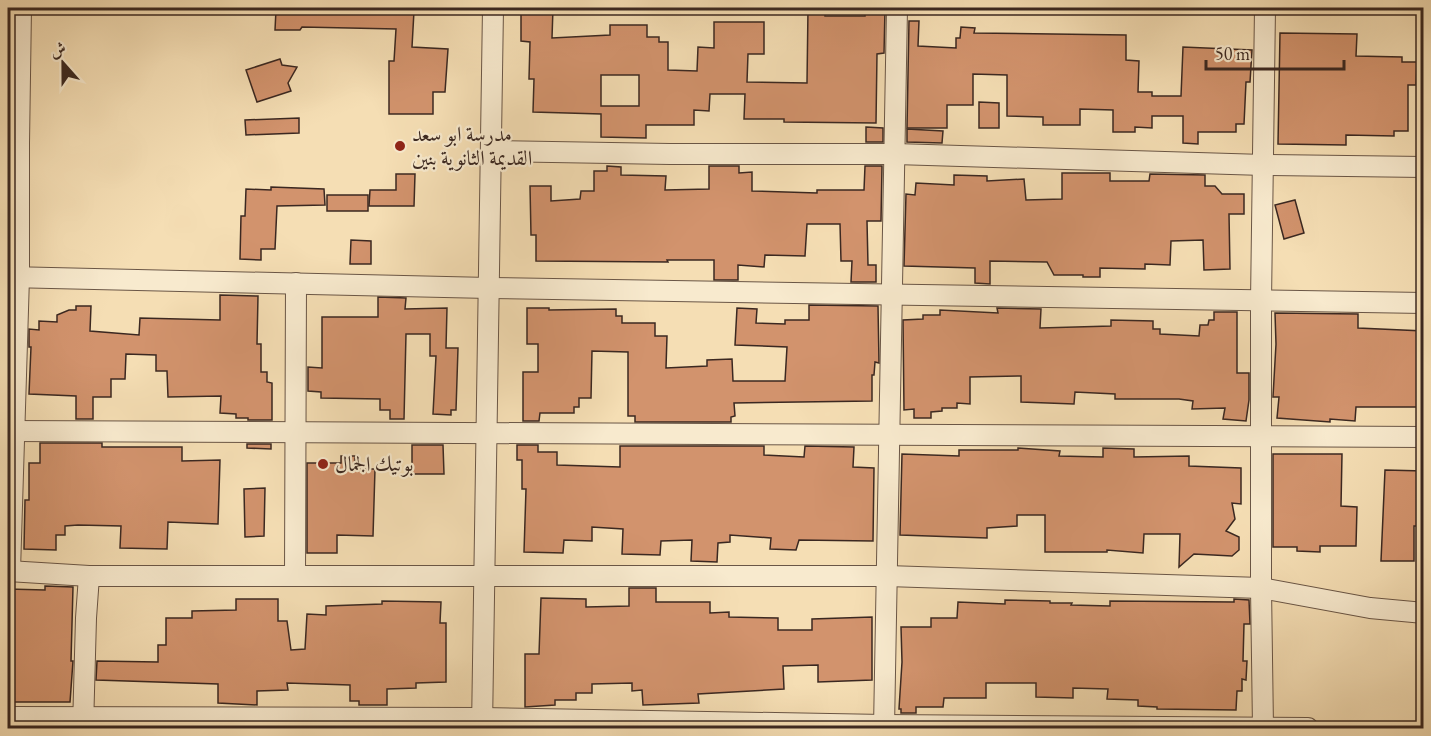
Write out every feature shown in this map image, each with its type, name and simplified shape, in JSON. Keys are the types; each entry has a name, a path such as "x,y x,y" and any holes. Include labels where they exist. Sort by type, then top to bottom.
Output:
{"street":[{"path":"21,8 13,143 9,571 89,576 887,576 1261,588 1370,608 1424,613"},
{"path":"482,723 493,8"},
{"path":"884,727 897,8"},
{"path":"1263,728 1261,301 1265,8"},
{"path":"491,151 895,154 1264,165 1424,167"},
{"path":"13,277 489,288 1424,303"},
{"path":"295,576 296,283"},
{"path":"11,431 1424,437"},
{"path":"83,722 89,576"},
{"path":"8,717 83,722 1308,729"}],"building":[{"path":"521,8 553,8 552,38 610,35 610,25 647,25 647,37 659,37 659,42 668,42 668,70 697,71 698,47 714,48 714,22 764,22 764,54 748,54 747,82 807,83 808,9 825,10 825,16 865,16 865,9 885,9 884,53 877,54 876,123 744,119 745,94 710,94 709,111 694,110 694,125 646,125 646,138 601,137 601,114 533,112 534,79 529,79 530,42 521,41","holes":["601,75 639,75 639,106 601,106"]},
{"path":"359,9 414,11 412,47 448,49 445,92 433,92 433,114 389,114 389,61 394,61 396,29 302,27 300,30 275,30 276,10 359,13"},
{"path":"909,21 919,21 918,46 956,48 956,38 960,38 961,27 975,28 974,33 1126,35 1126,60 1139,61 1138,92 1152,92 1152,96 1181,96 1183,47 1252,50 1250,82 1246,82 1244,124 1236,124 1236,132 1198,132 1198,144 1183,143 1183,116 1152,116 1152,128 1135,127 1135,132 1113,132 1113,110 1080,109 1080,125 1043,125 1043,117 1007,116 1007,75 973,74 973,105 947,105 947,128 907,128"},
{"path":"1280,33 1357,34 1356,56 1402,57 1402,62 1417,62 1416,85 1408,85 1408,131 1394,131 1394,136 1346,135 1346,145 1278,144"},
{"path":"280,59 282,65 297,67 288,83 291,91 257,102 246,70"},
{"path":"979,102 999,103 999,128 979,128"},
{"path":"299,118 299,133 246,135 245,120"},
{"path":"866,127 883,128 883,142 866,142"},
{"path":"907,129 943,131 942,143 907,142"},
{"path":"607,166 621,167 621,175 666,176 665,190 709,189 709,166 739,166 739,173 752,172 752,191 817,193 817,190 864,190 865,166 882,166 881,221 867,221 868,265 876,265 876,282 851,282 852,261 841,261 840,224 807,224 805,256 765,255 764,267 738,265 738,280 714,280 714,260 536,261 536,235 531,235 530,186 551,186 551,201 580,199 581,191 594,191 594,171 607,171"},
{"path":"1062,173 1110,173 1110,181 1149,181 1150,174 1205,175 1205,186 1215,186 1222,194 1244,194 1244,214 1229,214 1230,269 1204,270 1203,240 1171,241 1170,265 1145,264 1145,269 1100,268 1100,277 1054,275 1047,262 990,261 990,284 975,283 975,268 904,266 906,194 915,195 916,183 954,185 954,175 987,176 987,181 1024,179 1026,200 1062,199"},
{"path":"396,174 415,174 414,206 369,206 370,190 396,190"},
{"path":"271,187 324,189 325,205 277,206 275,249 261,249 261,260 240,259 241,216 245,216 246,189 271,190"},
{"path":"327,195 368,195 368,211 327,211"},
{"path":"1295,200 1304,233 1284,239 1275,205"},
{"path":"351,240 371,241 371,264 350,264"},
{"path":"220,295 258,296 257,344 261,344 261,372 267,372 267,382 272,383 272,420 248,420 248,418 236,418 236,414 220,413 221,396 168,397 167,371 156,371 156,355 126,354 125,379 111,379 111,397 93,397 93,419 76,419 76,396 29,394 31,347 29,347 29,329 39,330 39,321 57,322 57,315 76,310 76,306 91,306 90,331 139,335 140,318 220,320"},
{"path":"378,297 406,298 405,309 447,308 446,348 458,348 456,410 451,410 451,415 433,414 436,356 430,356 430,334 406,334 404,419 390,419 390,410 380,410 380,399 321,398 321,392 308,391 308,367 322,368 322,317 378,317"},
{"path":"809,305 878,306 879,363 875,362 874,375 872,375 872,401 734,403 735,416 731,417 731,422 635,422 635,416 628,416 628,352 592,351 591,398 579,398 579,407 574,407 574,413 540,413 539,421 523,421 523,372 538,372 538,344 527,344 527,308 616,309 616,316 622,316 622,323 655,323 655,336 667,336 666,368 707,366 707,360 732,359 733,381 785,381 787,347 735,345 737,308 757,309 756,323 785,324 785,320 809,320"},
{"path":"997,308 1041,309 1040,328 1111,326 1111,320 1153,321 1153,329 1160,329 1160,334 1199,336 1200,325 1208,325 1209,320 1214,320 1214,312 1237,312 1237,373 1249,373 1246,421 1223,419 1225,408 1192,409 1193,401 1179,399 1115,399 1115,394 1075,392 1074,404 1021,402 1021,376 970,377 970,404 957,403 957,408 942,408 942,411 931,412 931,418 914,418 914,409 904,410 903,320 923,319 923,315 940,315 940,310 998,313"},
{"path":"1275,313 1358,314 1358,328 1424,331 1424,407 1356,407 1355,421 1330,419 1330,422 1277,418 1279,397 1273,397"},
{"path":"40,443 102,443 102,447 182,447 182,461 220,460 218,524 168,522 167,549 120,548 121,526 78,525 65,526 65,535 56,535 56,550 24,549 25,500 29,500 29,463 40,463"},
{"path":"247,444 271,444 271,449 247,448"},
{"path":"412,445 443,445 444,474 412,474"},
{"path":"517,445 538,445 538,452 557,452 557,465 620,467 620,446 764,446 764,455 804,457 805,446 854,447 853,467 874,468 873,541 799,540 796,550 770,549 771,538 730,535 730,542 718,543 717,562 691,561 692,540 661,541 660,555 622,554 623,529 592,527 592,541 564,540 563,553 524,552 526,489 522,489 522,460 517,460"},
{"path":"1018,448 1060,451 1059,456 1103,457 1103,448 1134,449 1134,457 1189,456 1189,466 1241,468 1241,504 1232,503 1235,519 1226,531 1239,537 1239,550 1232,556 1194,554 1179,567 1180,534 1144,534 1143,553 1107,550 1107,552 1045,552 1045,515 1017,515 1017,526 987,528 987,538 900,535 902,454 959,456 959,450 1018,450"},
{"path":"1273,454 1342,454 1341,506 1357,507 1356,546 1320,546 1320,552 1297,551 1297,547 1273,547"},
{"path":"341,456 355,456 355,469 375,469 373,536 337,535 337,553 307,553 307,463 341,463"},
{"path":"1385,470 1424,471 1424,526 1414,526 1414,561 1381,561"},
{"path":"265,488 264,536 245,537 244,489"},
{"path":"45,586 73,587 71,661 73,661 70,702 12,702 12,689 8,689 8,589 45,590"},
{"path":"629,588 656,588 656,602 710,602 710,613 729,612 729,617 778,618 778,630 812,630 812,619 872,617 872,680 818,682 818,665 783,666 784,689 698,694 699,703 643,705 642,690 632,691 632,683 592,684 592,693 576,693 576,700 555,700 555,705 525,707 525,654 539,654 541,598 586,599 586,607 629,606"},
{"path":"236,599 278,599 278,621 287,621 291,650 305,649 307,614 326,615 326,606 382,604 382,601 441,602 440,623 446,623 446,682 416,683 416,688 387,689 387,705 359,705 359,701 350,701 350,685 287,683 288,690 257,691 257,705 218,703 218,684 96,680 97,661 158,662 158,645 166,645 166,618 192,618 192,611 236,610"},
{"path":"1234,599 1249,600 1250,624 1244,624 1243,661 1247,661 1246,680 1242,679 1242,691 1237,691 1236,710 1157,709 1157,707 1138,706 1138,700 1107,699 1108,689 1073,688 1073,698 1036,697 1036,683 986,683 986,698 944,698 943,707 916,707 916,713 901,713 899,709 902,662 901,627 931,627 931,618 957,618 958,602 1005,604 1005,600 1050,601 1050,603 1072,603 1071,605 1110,606 1110,601 1234,602"}],"place":[{"name":"مدرسة ابو سعد القديمة الثانوية بنين","path":"400,146"},
{"name":"بوتيك الجمال","path":"323,464"}]}
